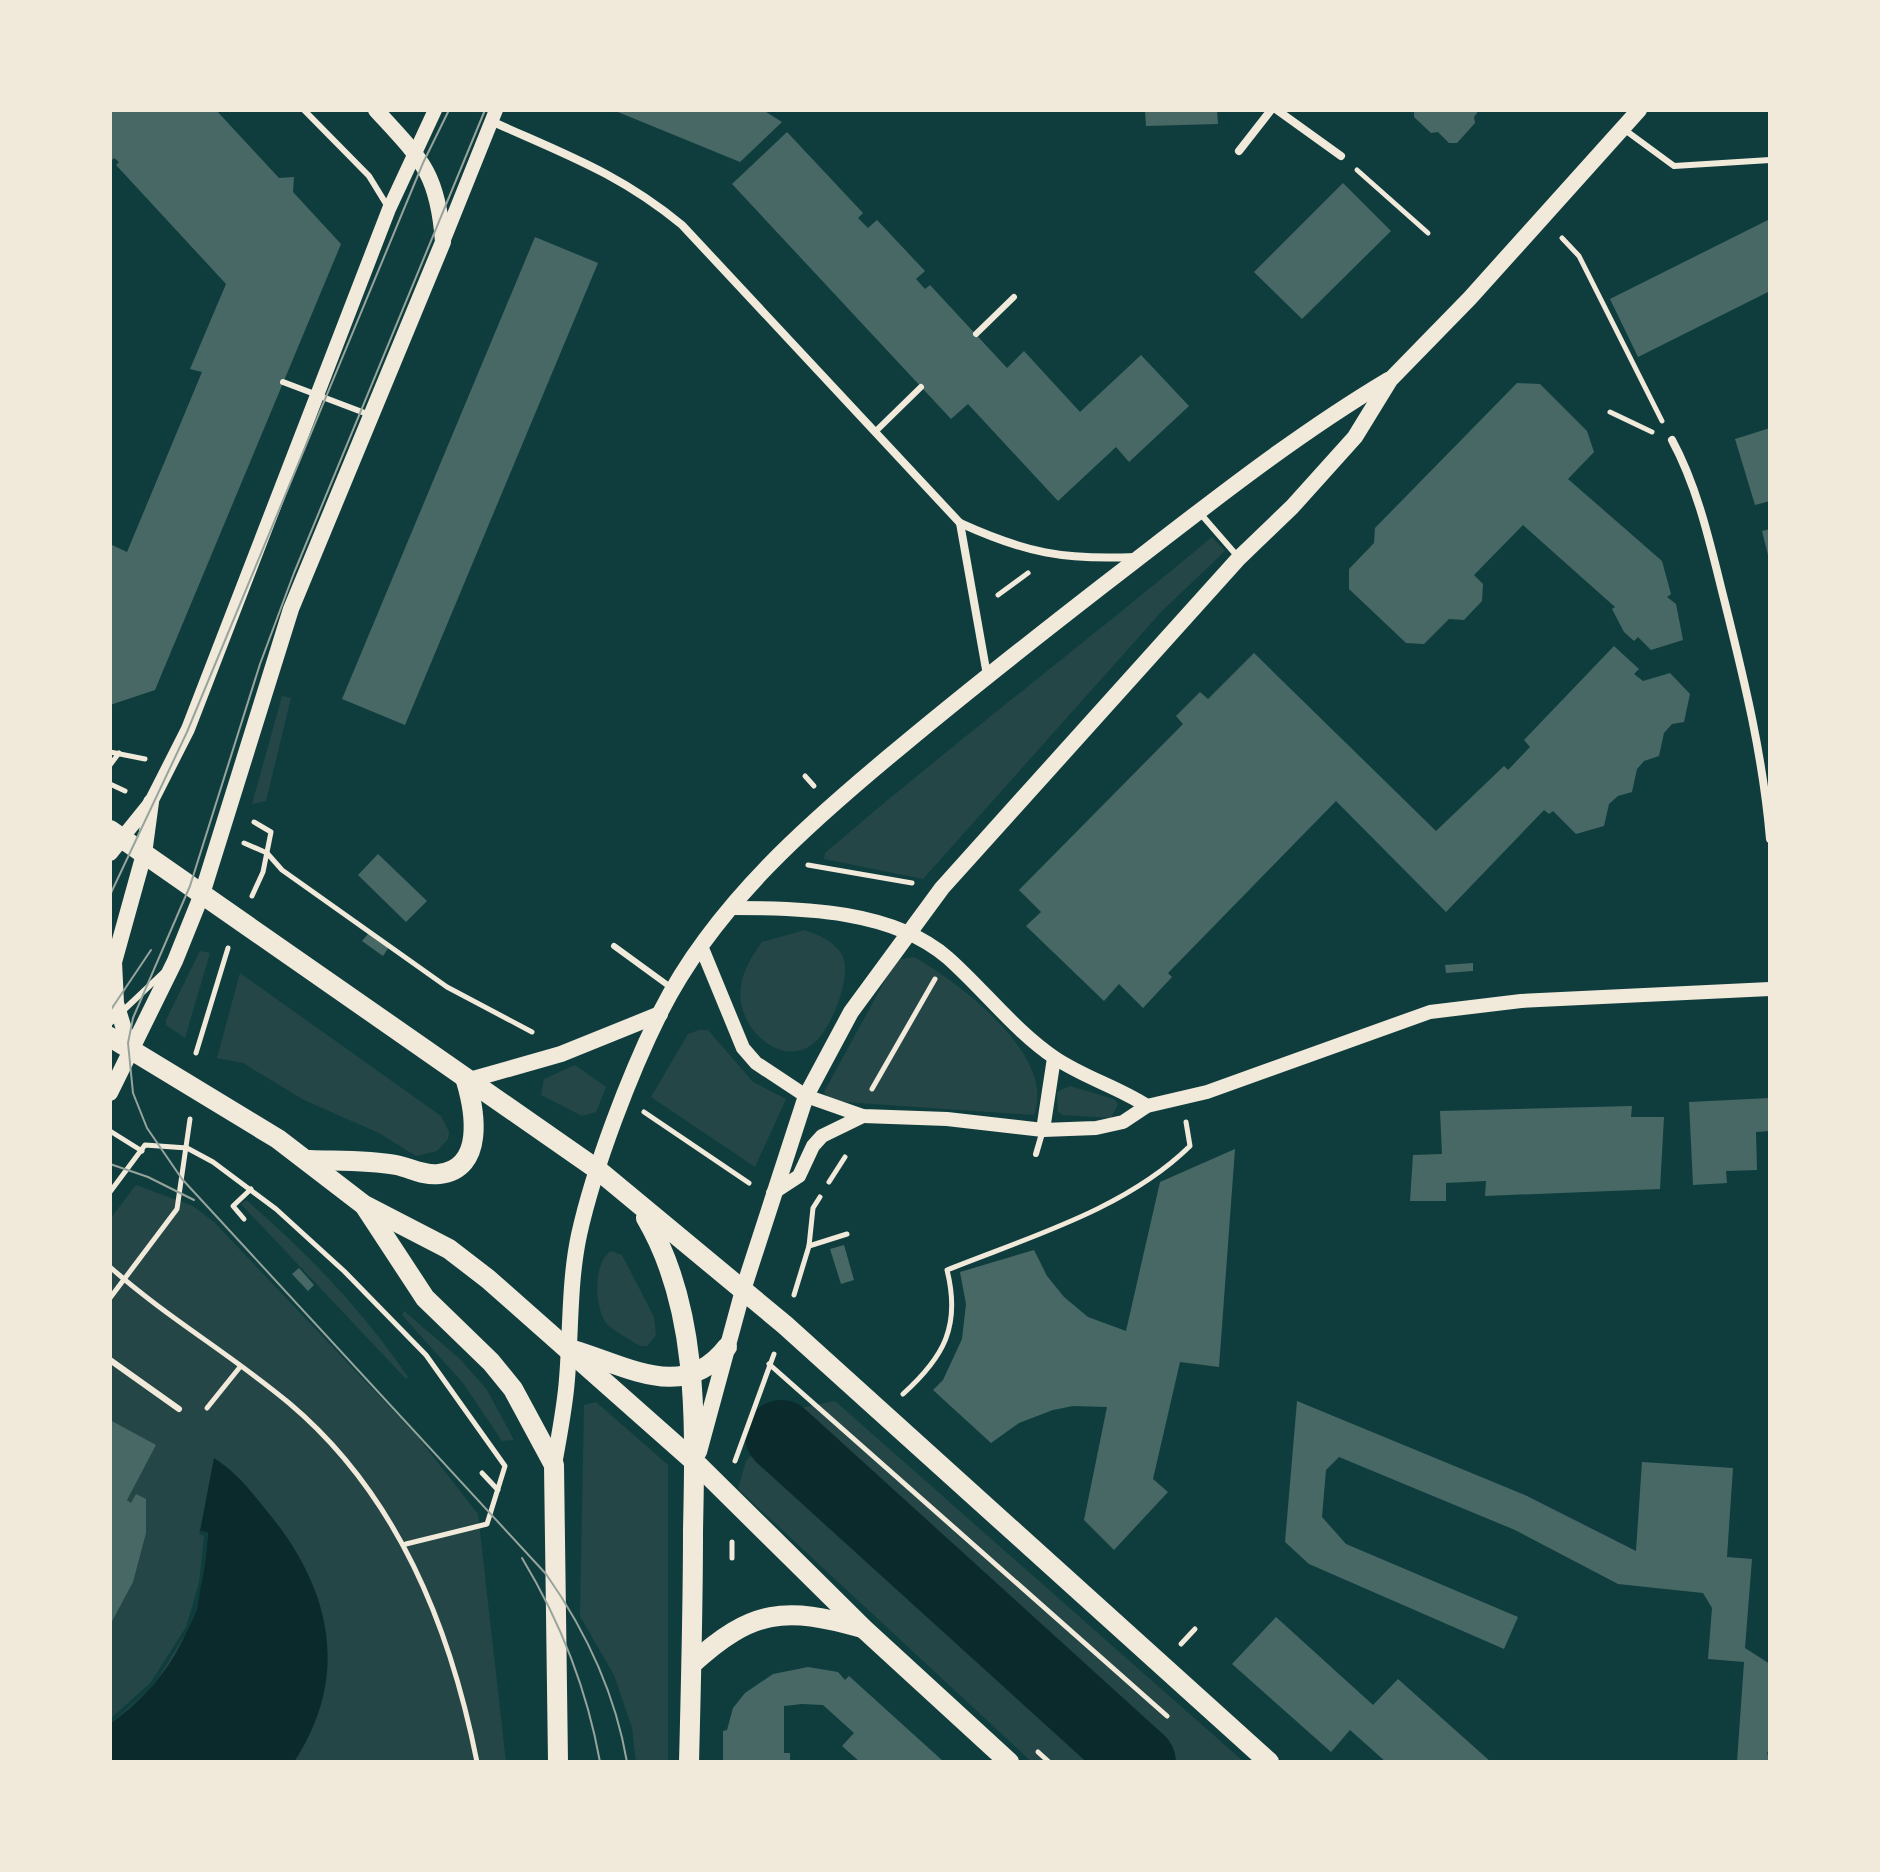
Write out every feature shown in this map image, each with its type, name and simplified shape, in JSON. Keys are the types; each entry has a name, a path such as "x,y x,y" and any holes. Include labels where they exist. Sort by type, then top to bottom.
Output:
{"main road":[{"path":"110,1093 175,961 202,894 291,609 443,242 434,182 415,154 376,110"},
{"path":"696,1463 743,1290 806,1096 851,1012 942,888 1239,558 1292,507 1355,437 1390,380 1470,298 1639,110"},
{"path":"558,1762 554,1465 569,1349 576,1259 598,1170 660,1014 673,989 701,946 733,908 830,805 987,675 1141,556 1309,430 1390,380"},
{"path":"130,1049 114,1019 114,962 144,854 151,802"},
{"path":"114,840 144,854 598,1170 785,1325 1269,1762"},
{"path":"466,1081 561,1054 660,1014"},
{"path":"110,1037 310,1160 364,1205 449,1249 569,1349 696,1463 864,1629 1009,1762"},
{"path":"310,1160 396,1165 424,1174 442,1174 460,1163 472,1148 476,1126 466,1081"},
{"path":"638,1204 666,1251 675,1281 689,1377 696,1463 689,1762"},
{"path":"364,1205 425,1298 491,1362 513,1389 554,1465"},
{"path":"569,1349 663,1377 689,1377 714,1364 727,1347"},
{"path":"692,1664 733,1629 775,1614 800,1613 864,1629"}],"street":[{"path":"114,840 151,802 188,729 389,209 435,110"},
{"path":"1239,151 1274,110 1341,156"},
{"path":"443,242 494,116 610,173 644,193 682,225 960,523 1011,546 1051,555 1088,559 1141,556"},
{"path":"1672,440 1684,462 1711,546 1760,743 1770,839"},
{"path":"960,523 987,675"},
{"path":"733,908 820,914 871,921 908,932 948,958 1054,1058 1122,1089 1147,1106"},
{"path":"701,946 743,1048 756,1063 806,1096 863,1116 947,1119 1043,1130 1096,1128 1123,1122 1147,1106 1182,1100 1430,1012 1521,1001 1770,989"},
{"path":"1043,1130 1054,1058"},
{"path":"773,1193 799,1176 813,1146 822,1136 863,1116"}],"lane":[{"path":"304,110 369,176 389,209"},
{"path":"1622,128 1674,166 1770,160"},
{"path":"976,334 1014,297"},
{"path":"283,382 370,415"},
{"path":"876,431 921,387"},
{"path":"1199,512 1239,558"},
{"path":"614,946 673,989"},
{"path":"114,1019 175,961"},
{"path":"1036,1154 1043,1130"},
{"path":"110,1360 179,1409"}],"path":[{"path":"1341,156 1428,233"},
{"path":"1539,219 1579,256 1672,440"},
{"path":"1610,412 1672,440"},
{"path":"974,612 1051,555"},
{"path":"110,752 138,755 167,771"},
{"path":"110,765 119,753"},
{"path":"110,784 151,802"},
{"path":"229,807 271,832 263,872"},
{"path":"222,833 267,853 282,870 447,987 534,1034"},
{"path":"775,860 942,888"},
{"path":"863,1116 871,1091 948,958"},
{"path":"196,1046 222,961"},
{"path":"625,1099 741,1179 813,1208"},
{"path":"881,1414 923,1376 944,1349 952,1318 947,1270 1083,1216 1169,1167 1190,1146 1182,1100"},
{"path":"110,1131 142,1151"},
{"path":"110,1298 177,1209 188,1131"},
{"path":"110,1192 145,1145 187,1148 251,1189 344,1271 426,1355 505,1466 487,1524 406,1544"},
{"path":"731,1470 785,1325 809,1246 813,1208 849,1151"},
{"path":"244,1219 233,1206 251,1189"},
{"path":"809,1246 847,1234"},
{"path":"110,1267 288,1402 357,1472 406,1544 446,1644 465,1705 477,1762"},
{"path":"769,1364 1172,1720"},
{"path":"207,1408 240,1367"},
{"path":"482,1473 498,1490"}],"shaded area":[{"path":"1212,537 1225,551 1162,611 923,879 824,859 825,853 873,813"},
{"path":"282,696 291,698 266,801 252,804"},
{"path":"805,930 837,948 844,961 845,972 840,997 824,1031 808,1047 787,1051 766,1043 750,1026 742,1006 741,986 746,968 762,942"},
{"path":"200,951 210,953 185,1038 166,1025 166,1020"},
{"path":"914,957 977,1002 1018,1045 1031,1069 1037,1092 1034,1115 829,1101 824,1092 896,960"},
{"path":"240,973 441,1116 449,1132 448,1139 437,1151 416,1156 379,1133 304,1100 243,1063 217,1058"},
{"path":"708,1030 753,1082 786,1099 755,1167 651,1097 688,1034"},
{"path":"575,1065 606,1087 596,1112 582,1116 541,1095 544,1079"},
{"path":"1070,1086 1114,1099 1118,1104 1111,1118 1062,1115 1058,1111 1057,1092"},
{"path":"136,1185 193,1206 214,1222 418,1437 478,1514 506,1762 110,1762 110,1219"},
{"path":"246,1200 333,1283 372,1328 408,1377 406,1379 241,1204"},
{"path":"611,1251 622,1255 654,1317 656,1335 647,1346 640,1346 619,1333 603,1317 598,1297 598,1275 605,1257"},
{"path":"404,1311 460,1359 487,1390 514,1440 502,1441 463,1383 402,1315"},
{"path":"835,1401 1244,1762 1032,1762 738,1489 746,1461 795,1409"},
{"path":"596,1402 668,1465 668,1762 636,1762 632,1728 614,1675 580,1616 584,1405"},
{"path":"214,1458 242,1482 288,1539 306,1569 318,1600 326,1632 328,1664 323,1696 312,1729 294,1762 110,1762 110,1724 154,1685 183,1640 193,1616 205,1563 208,1533 200,1531"}],"pier":[{"path":"200,1531 208,1532 206,1555 197,1610 189,1628 154,1685 110,1724 110,1719 151,1682 186,1627 199,1583 204,1536 199,1534"}],"building":[{"path":"110,110 216,110 279,178 294,177 293,192 341,244 155,690 110,705 110,550 112,545 127,552 202,372 190,369 226,284 116,165 119,162 114,158 110,162"},
{"path":"613,110 763,110 782,122 740,162"},
{"path":"1145,110 1217,110 1218,124 1146,126"},
{"path":"1414,110 1479,110 1474,117 1475,123 1457,143 1449,143 1438,132 1431,133 1414,117"},
{"path":"787,132 863,213 858,218 868,228 877,220 925,271 916,279 925,289 930,285 1007,368 1024,351 1080,412 1141,355 1189,406 1129,462 1116,447 1058,501 968,404 951,419 732,184"},
{"path":"1343,183 1391,231 1302,319 1254,272"},
{"path":"1770,219 1770,291 1638,357 1610,299"},
{"path":"535,237 598,263 405,725 342,699"},
{"path":"1517,383 1540,384 1587,431 1594,452 1568,479 1662,561 1671,594 1667,597 1676,604 1683,640 1651,650 1638,637 1634,641 1624,632 1612,609 1615,607 1523,525 1474,575 1483,584 1482,601 1464,620 1449,619 1424,644 1406,643 1349,589 1349,569 1374,543 1375,528"},
{"path":"1770,428 1770,501 1755,505 1735,439"},
{"path":"1770,529 1770,559 1769,559 1762,531"},
{"path":"1614,646 1639,669 1634,674 1643,681 1670,673 1690,694 1684,722 1672,724 1664,733 1659,756 1644,761 1637,769 1632,792 1618,796 1609,804 1604,826 1576,834 1553,811 1549,814 1544,810 1446,912 1336,801 1168,973 1172,977 1143,1008 1119,984 1104,1001 1026,926 1041,912 1019,890 1183,724 1176,716 1200,692 1208,699 1254,653 1436,831 1504,766 1508,770 1530,747 1524,740"},
{"path":"378,854 427,901 406,922 358,875"},
{"path":"369,933 389,947 383,956 362,941"},
{"path":"1473,963 1473,971 1446,973 1445,965"},
{"path":"1770,1098 1770,1131 1756,1132 1757,1170 1726,1171 1727,1183 1693,1185 1689,1102"},
{"path":"1632,1106 1631,1117 1664,1117 1660,1189 1485,1196 1486,1181 1446,1183 1446,1201 1410,1201 1413,1155 1442,1154 1440,1111"},
{"path":"1235,1149 1219,1367 1180,1362 1153,1479 1168,1492 1114,1550 1084,1520 1107,1407 1073,1406 1053,1410 1019,1423 991,1443 933,1390 943,1380 962,1339 966,1304 960,1272 1034,1250 1047,1276 1064,1297 1088,1317 1126,1331 1160,1182"},
{"path":"844,1245 854,1280 841,1284 830,1249"},
{"path":"299,1268 314,1285 308,1291 292,1274"},
{"path":"1297,1401 1527,1496 1636,1551 1642,1462 1733,1468 1727,1557 1752,1559 1745,1648 1770,1664 1770,1748 1767,1753 1770,1762 1737,1762 1744,1662 1708,1659 1712,1608 1703,1593 1618,1584 1515,1530 1339,1457 1326,1470 1322,1517 1346,1544 1518,1617 1504,1649 1309,1564 1285,1542"},
{"path":"110,1420 156,1445 127,1500 131,1503 136,1494 146,1499 146,1533 133,1582 110,1625"},
{"path":"1276,1617 1373,1705 1398,1679 1491,1762 1386,1762 1350,1730 1331,1752 1232,1664"},
{"path":"808,1667 838,1672 845,1680 849,1676 944,1762 860,1762 842,1746 854,1733 823,1705 802,1704 784,1706 784,1753 790,1753 790,1762 723,1762 723,1731 727,1730 733,1708 745,1693 773,1674"}],"waterway":[{"path":"781,1436 1140,1762"}],"tram line":[{"path":"110,895 187,732 423,163 449,110"},
{"path":"485,110 294,573 260,664 190,886 133,1018 128,1043 133,1093 147,1128 182,1179 546,1574 574,1618 597,1663 615,1711 627,1762"},
{"path":"110,1011 151,950"},
{"path":"110,1164 148,1177 194,1200"},
{"path":"522,1558 560,1631 580,1682 600,1762"}]}
